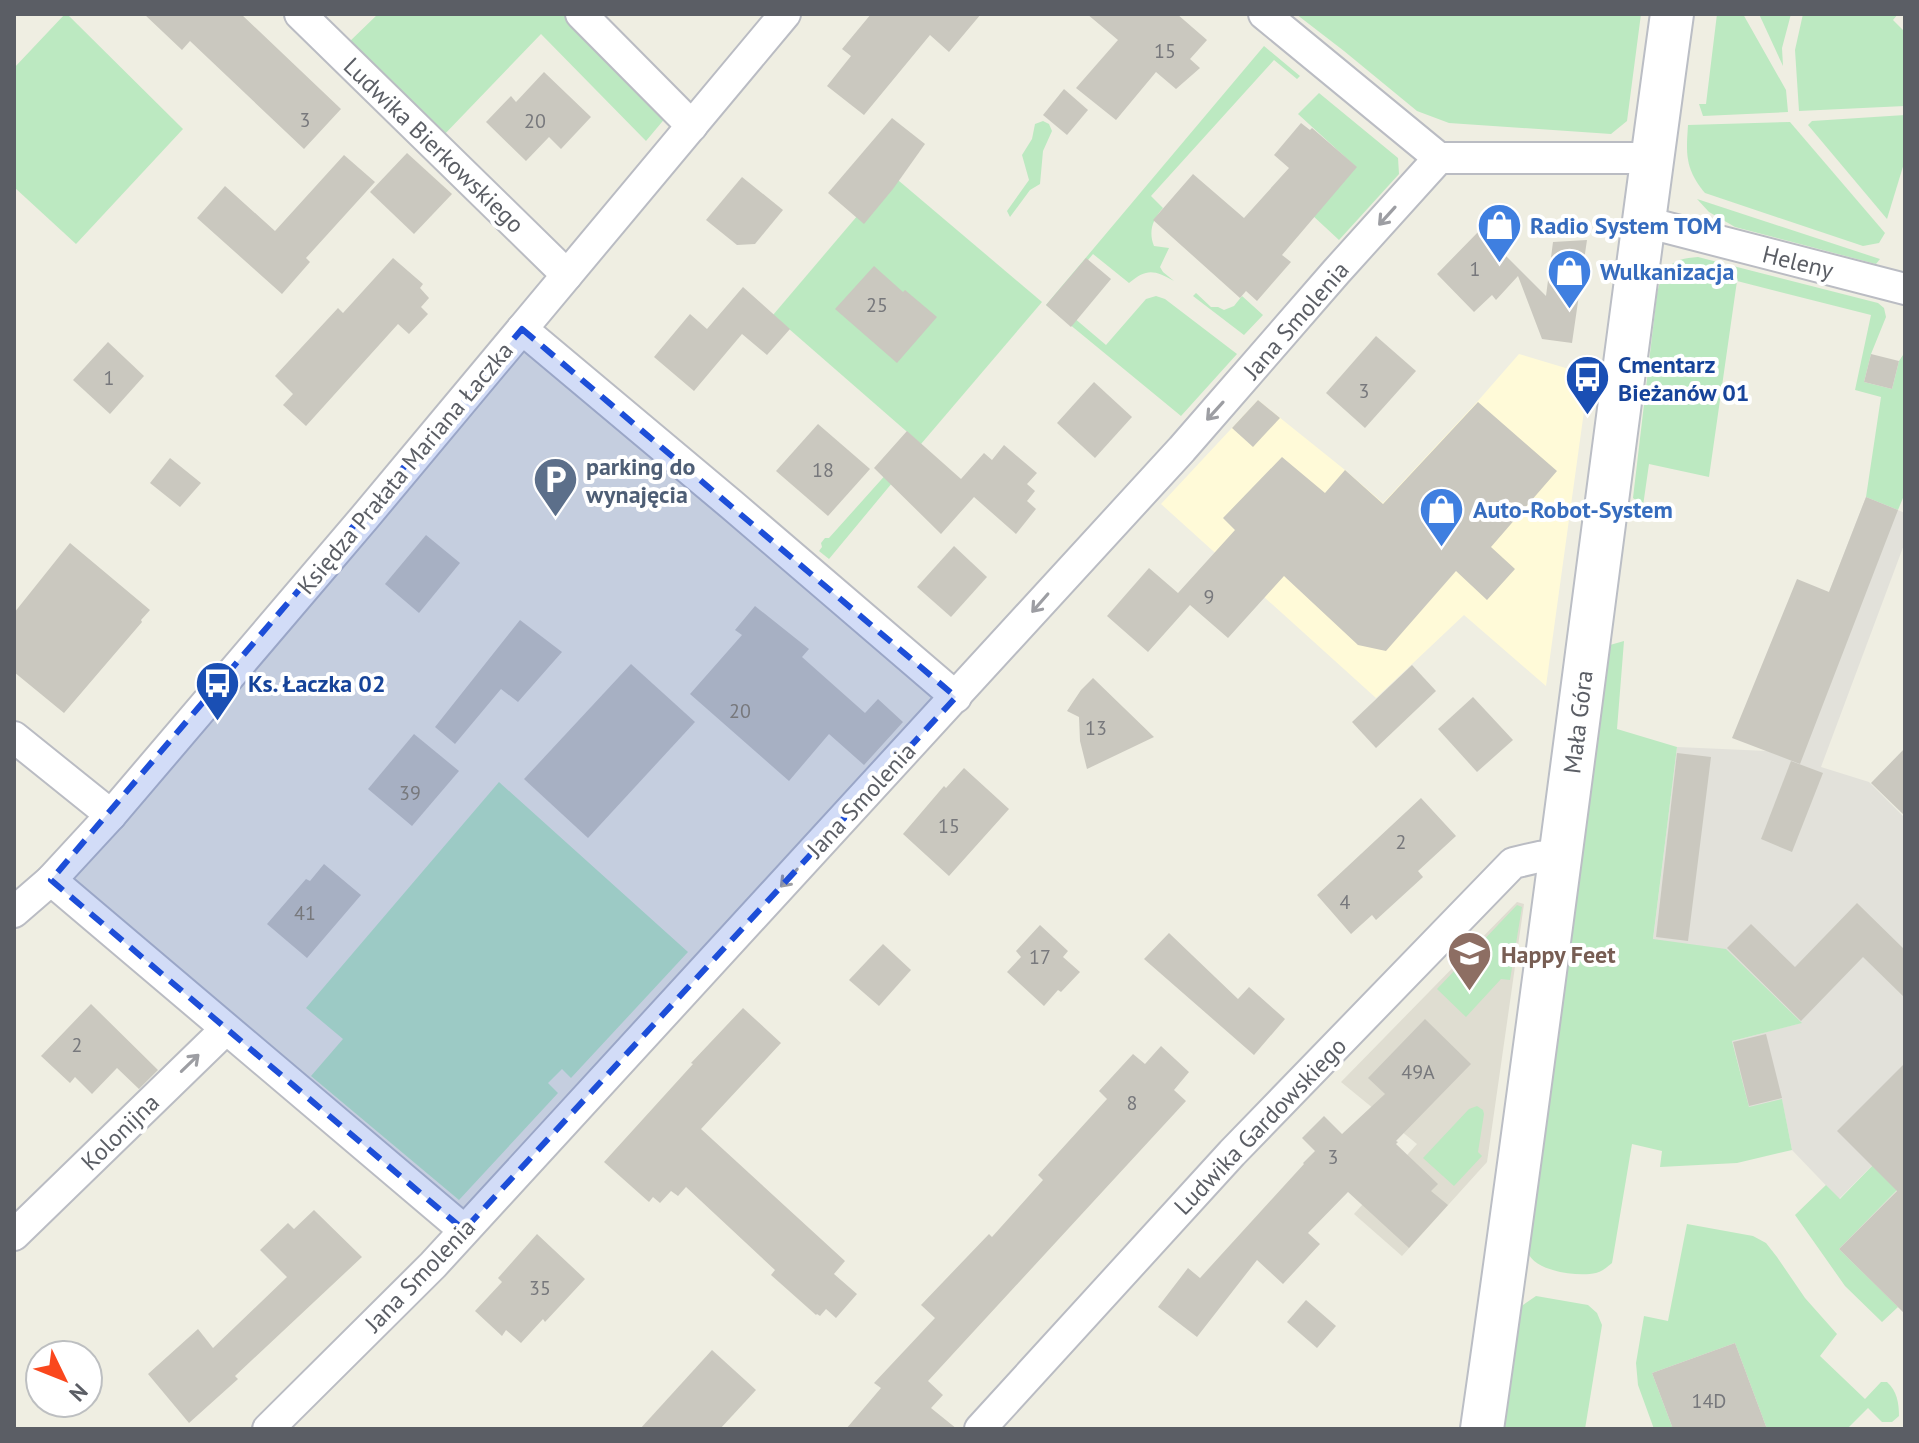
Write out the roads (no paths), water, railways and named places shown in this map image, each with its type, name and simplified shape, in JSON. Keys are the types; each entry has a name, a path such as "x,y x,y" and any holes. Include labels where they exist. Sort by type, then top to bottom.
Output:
{"street":[{"name":"Ludwika Bierkowskiego","path":"300,14 567,275"},
{"path":"581,14 692,126"},
{"name":"Księdza Prałata Mariana Łaczka","path":"14,912 51,880 111,815 785,14"},
{"path":"1264,14 1439,158 1653,158"},
{"name":"Mała Góra","path":"1482,1429 1672,14"},
{"name":"Jana Smolenia","path":"268,1429 433,1265 1202,427 1439,158"},
{"name":"Heleny","path":"1645,222 1905,289"},
{"path":"522,329 956,697"},
{"path":"14,737 111,815"},
{"name":"Ludwika Gardowskiego","path":"980,1429 1232,1153 1513,863 1560,855"},
{"path":"51,880 464,1230"},
{"name":"Kolonijna","path":"14,1235 226,1029"}],"place":[{"name":"Radio System TOM","path":"1499,264"},
{"name":"Wulkanizacja","path":"1569,310"},
{"name":"Cmentarz Bieżanów 01","path":"1587,417"},
{"name":"parking do wynajęcia","path":"555,519"},
{"name":"Auto-Robot-System","path":"1442,548"},
{"name":"Ks. Łaczka 02","path":"217,722"},
{"name":"Happy Feet","path":"1470,993"}]}
